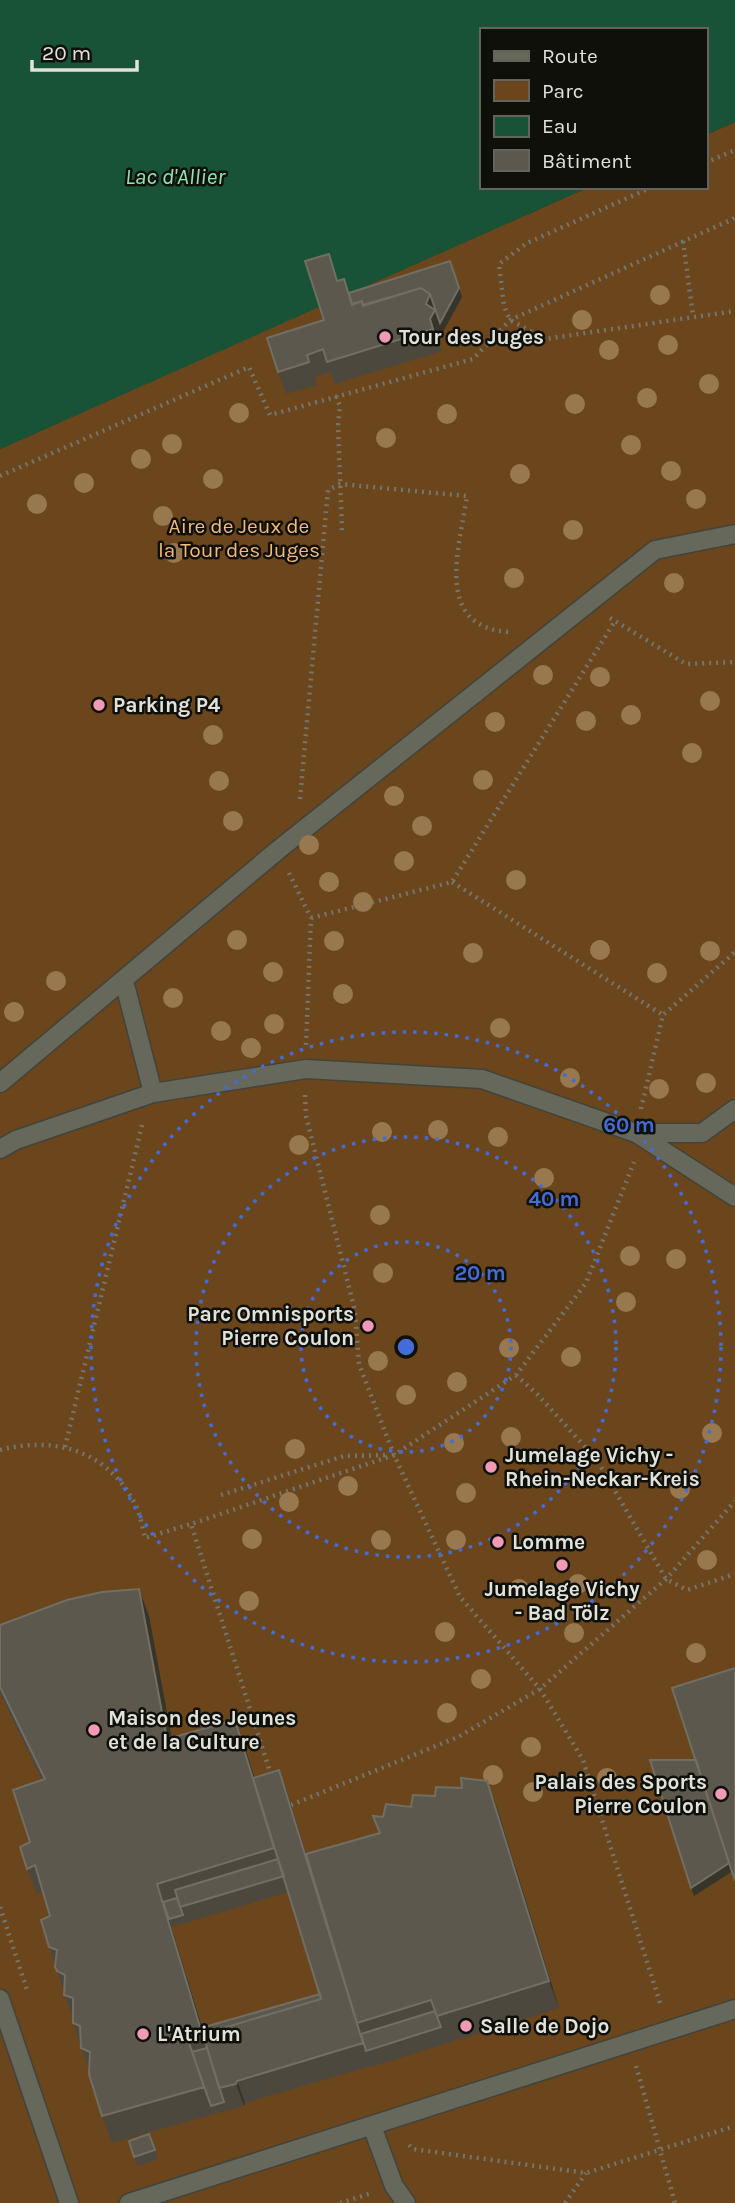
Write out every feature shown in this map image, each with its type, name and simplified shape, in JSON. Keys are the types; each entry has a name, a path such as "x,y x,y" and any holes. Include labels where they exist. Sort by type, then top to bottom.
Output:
{"street":[{"path":"0,1083 278,850 655,550 735,534"},
{"path":"124,981 153,1093"},
{"path":"0,1149 16,1140 153,1093 306,1069 482,1079 636,1133 735,1198"},
{"path":"636,1133 702,1133 735,1109"},
{"path":"0,1999 69,2203"},
{"path":"130,2203 735,2010"},
{"path":"379,2123 394,2186 406,2203"}],"path":[{"path":"707,162 735,150"},
{"path":"648,189 527,243 499,264 504,306 510,320 545,339 735,311"},
{"path":"0,476 249,366 270,415 473,359 510,320 735,218"},
{"path":"683,241 693,316"},
{"path":"336,396 340,406 338,425 342,531"},
{"path":"299,810 328,490 340,484 467,496 455,578 461,606 481,627 495,631 518,631"},
{"path":"587,603 687,664 735,662"},
{"path":"311,918 452,882 615,621"},
{"path":"278,850 311,918 306,1116 355,1311 359,1364 394,1455 460,1597 540,1689 583,1759 668,2031"},
{"path":"452,882 663,1015"},
{"path":"0,1450 21,1444 49,1444 85,1454 110,1471 135,1503 145,1538 394,1455 516,1375 586,1283 637,1154 636,1133 663,1015 735,952"},
{"path":"65,1447 143,1117 153,1093"},
{"path":"516,1375 538,1395 597,1460 666,1579 687,1590 735,1574"},
{"path":"221,1495 344,1456 394,1455"},
{"path":"291,1805 458,1737 540,1689 666,1579 735,1501"},
{"path":"191,1524 273,1782"},
{"path":"629,2043 675,2203"},
{"path":"379,2123 413,2149 586,2173 735,2126"},
{"path":"565,2203 586,2173"}],"green space":[{"name":"Parc Omnisports Pierre Coulon","path":"735,122 735,2203 0,2203 0,449 320,306 337,276 343,296 584,189 707,189 707,134"}],"water":[{"name":"Lac d'Allier","path":"0,0 735,0 735,122 707,134 707,28 480,28 480,189 585,189 0,449"}],"building":[{"path":"329,254 337,281 344,279 352,305 362,301 363,306 421,288 430,294 426,304 435,310 430,319 433,329 327,362 323,349 307,355 309,362 278,372 267,338 324,320 305,261"},
{"path":"450,261 459,288 440,323 430,294 421,288 363,305 362,301 352,304 349,293"},
{"path":"139,1589 167,1739 235,1720 274,1848 157,1884 201,2030 186,2034 204,2087 102,2116 89,2074 90,2052 81,2048 80,2026 73,2023 73,1998 64,1995 65,1975 55,1967 57,1950 49,1947 41,1920 50,1916 35,1865 27,1869 20,1847 30,1842 13,1790 45,1779 0,1687 0,1625 67,1600 102,1592"},
{"name":"Palais des Sports Pierre Coulon","path":"735,1668 735,1881 672,1688"},
{"path":"650,1760 696,1760 729,1863 691,1888"},
{"path":"279,1770 363,2043 219,2088 203,2034 321,1999 253,1778"},
{"path":"461,1778 487,1781 549,1981 437,2016 431,2000 357,2023 306,1854 380,1833 373,1816 383,1817 386,1804 411,1807 413,1795 435,1796 436,1787 462,1788"},
{"path":"278,1859 284,1876 180,1907 175,1890"},
{"path":"177,1898 183,1915 169,1919 163,1902"},
{"path":"320,1994 321,1999 203,2034 201,2028"},
{"path":"435,2011 441,2027 366,2051 361,2034"},
{"path":"207,2048 224,2102 211,2106 192,2052"},
{"path":"149,2134 155,2150 134,2157 129,2141"}],"place":[{"name":"Tour des Juges","path":"385,337"},
{"name":"Parking P4","path":"99,705"},
{"name":"Parc Omnisports Pierre Coulon","path":"368,1326"},
{"name":"Jumelage Vichy - Rhein-Neckar-Kreis","path":"491,1467"},
{"name":"Lomme","path":"498,1542"},
{"name":"Jumelage Vichy - Bad Tölz","path":"562,1565"},
{"name":"Maison des Jeunes et de la Culture","path":"94,1730"},
{"name":"Palais des Sports Pierre Coulon","path":"721,1794"},
{"name":"Salle de Dojo","path":"466,2026"},
{"name":"L'Atrium","path":"143,2034"}],"park label":[{"name":"Aire de Jeux de la Tour des Juges","path":"239,538"}]}
